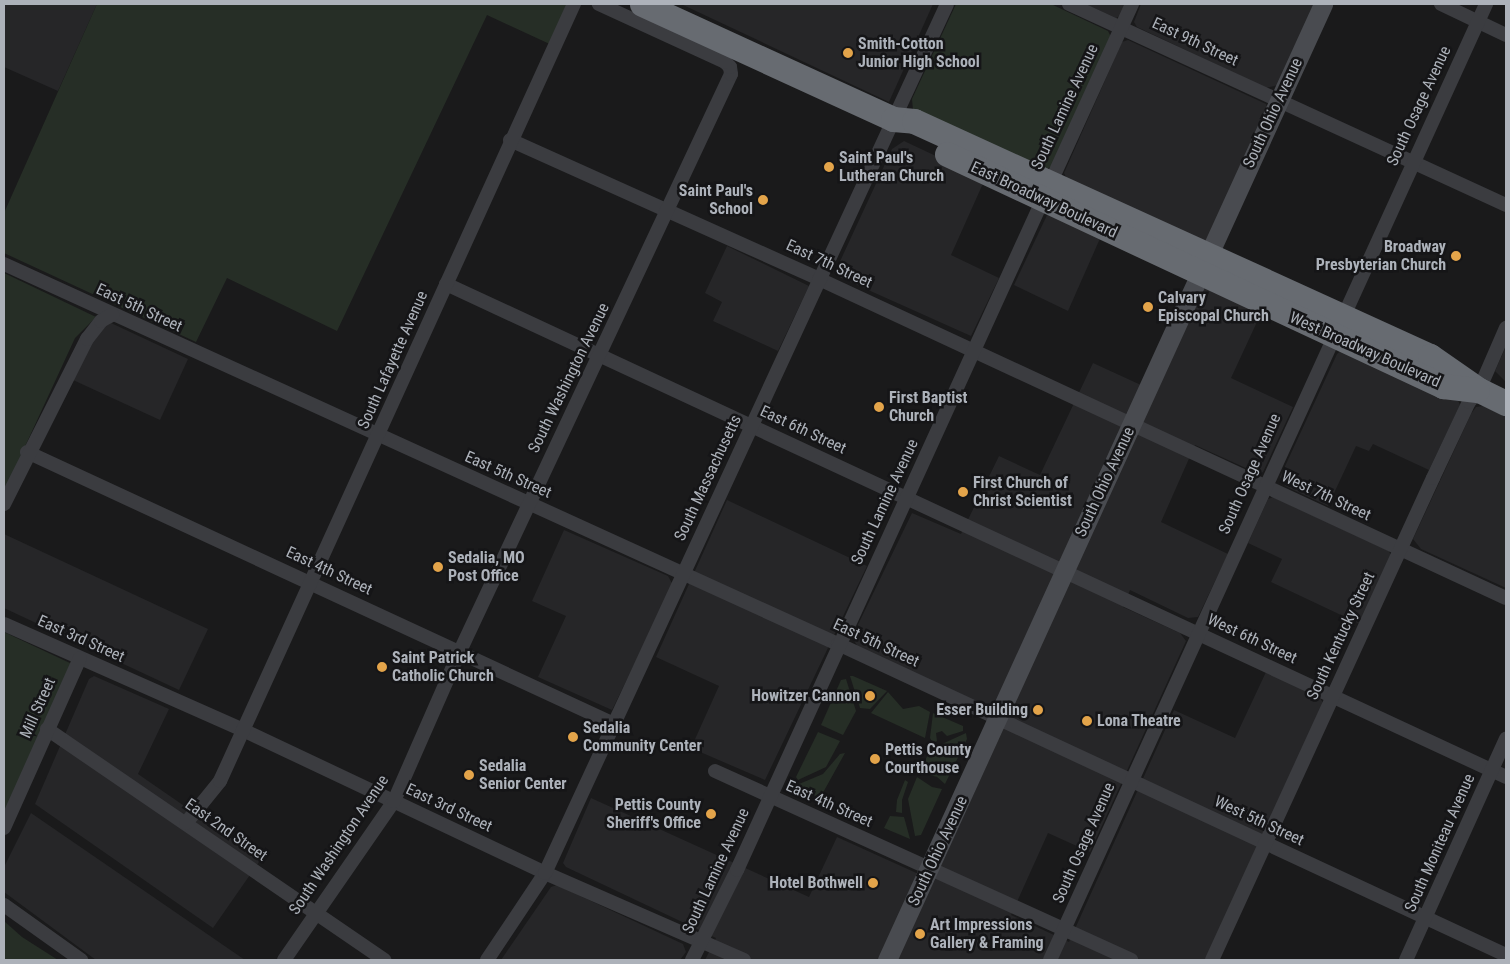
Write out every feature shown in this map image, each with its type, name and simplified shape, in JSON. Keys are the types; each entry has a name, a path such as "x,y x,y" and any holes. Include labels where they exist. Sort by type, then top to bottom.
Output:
{"highway":[{"name":"East Broadway Boulevard","path":"642,4 893,119 914,121 1047,191 1205,264"},
{"name":"West Broadway Boulevard","path":"1205,264 1338,326 1430,356 1479,390 1506,403"}],"main road":[{"name":"South Ohio Avenue","path":"887,960 1323,4"}],"street":[{"name":"South Lafayette Avenue","path":"186,823 220,781 312,582 510,140 574,4"},
{"name":"South Washington Avenue","path":"284,960 394,802 460,651 731,74 730,66 599,4"},
{"name":"South Massachusetts","path":"487,960 545,873 947,4"},
{"name":"East 9th Street","path":"1069,4 1506,205"},
{"name":"South Lamine Avenue","path":"692,960 703,941 770,796 1132,4"},
{"path":"1441,4 1506,34"},
{"name":"South Osage Avenue","path":"1050,960 1486,4"},
{"name":"East 7th Street","path":"510,140 819,278 1131,425"},
{"name":"East 5th Street","path":"4,264 112,315 838,644 996,720"},
{"name":"East 6th Street","path":"446,284 1064,571"},
{"path":"4,504 28,452 87,339 112,315"},
{"name":"South Kentucky Street","path":"1212,960 1400,549 1469,402 1479,390 1506,328"},
{"name":"West 7th Street","path":"1131,425 1506,598"},
{"name":"East 4th Street","path":"28,452 312,582 614,724"},
{"name":"West 6th Street","path":"1064,571 1506,776"},
{"name":"East 3rd Street","path":"4,624 243,730 545,873 744,960"},
{"name":"Mill Street","path":"4,828 80,658"},
{"name":"West 5th Street","path":"996,720 1506,955"},
{"name":"East 2nd Street","path":"47,729 384,960"},
{"name":"South Moniteau Avenue","path":"1406,960 1506,739"},
{"name":"East 4th Street","path":"715,771 1131,960"},
{"path":"7,908 81,960"}],"shaded area":[{"path":"4,4 97,4 58,91 4,67"},
{"path":"97,4 574,4 554,46 487,15 337,331 227,278 196,342 4,253 4,213"},
{"name":"Smith-Cotton Junior High School","path":"681,4 933,4 889,102"},
{"path":"956,4 1051,4 1108,31 1111,37 1053,166 1046,169 913,110 912,99"},
{"path":"1085,4 1127,4 1122,15 1116,18"},
{"path":"1141,4 1317,4 1279,85 1266,88 1137,27 1134,22"},
{"path":"1128,40 1266,104 1268,110 1210,238 1204,241 1067,179 1064,173 1122,42"},
{"path":"904,141 985,179 951,255 999,278 971,336 837,276 836,270 892,149"},
{"path":"1048,213 1102,234 1068,311 1014,285"},
{"path":"727,246 809,286 778,351 713,321 722,302 705,293"},
{"path":"4,273 96,317 75,338 4,492"},
{"path":"1205,287 1263,309 1231,378 1293,407 1263,472 1259,474 1195,445 1161,522 1228,554 1198,617 1188,618 1130,590 1123,607 1180,633 1186,641 1090,852 1048,833 1011,915 1069,942 1174,710 1235,738 1266,672 1319,696 1323,703 1205,960 705,960 716,938 566,867 563,863 591,798 809,897 837,837 934,881 1008,719 859,649 852,637 912,513 961,534 999,456 1040,475 1093,363 1141,385"},
{"path":"111,323 188,359 160,420 73,380 99,330"},
{"path":"1506,346 1506,382 1495,371"},
{"path":"1343,349 1458,400 1460,405 1429,470 1373,444 1369,451 1356,446 1328,506 1285,486 1280,477 1337,354"},
{"path":"1483,406 1506,417 1506,588 1421,549 1413,539 1471,414 1476,407"},
{"path":"1273,497 1389,551 1391,556 1360,624 1271,582 1282,559 1248,543 1268,499"},
{"path":"727,500 867,566 765,780 691,748 719,686 656,657"},
{"path":"564,530 668,576 673,585 612,710 538,677 566,616 532,601"},
{"path":"4,534 208,629 179,690 4,608"},
{"path":"4,632 72,664 75,673 4,838"},
{"path":"94,676 169,709 138,774 261,859 213,928 35,804 89,679"},
{"path":"850,676 887,691 870,709 860,708"},
{"path":"846,679 856,711 843,735 821,725 841,680"},
{"path":"888,692 903,709 919,706 930,712 925,738 871,713"},
{"path":"933,713 963,726 963,731 947,736 942,731 936,733 937,741 933,743 930,738"},
{"path":"818,732 840,741 826,767 798,780 796,777"},
{"path":"966,733 967,739 945,784 937,777 919,772 931,749"},
{"path":"845,753 820,798 798,788 799,784 823,774 840,754"},
{"path":"917,777 932,787 942,789 921,835 915,836 908,799"},
{"path":"905,780 908,782 902,800 902,813 896,812 897,800"},
{"path":"31,813 245,960 96,960 4,892 4,867"},
{"path":"890,816 904,817 910,839 884,828"},
{"path":"557,885 683,944 686,952 680,960 501,960 551,887"},
{"path":"4,921 22,937 58,960 4,960"}],"place":[{"name":"Smith-Cotton Junior High School","path":"848,53"},
{"name":"Saint Paul's Lutheran Church","path":"829,167"},
{"name":"Saint Paul's School","path":"763,200"},
{"name":"Broadway Presbyterian Church","path":"1456,256"},
{"name":"Calvary Episcopal Church","path":"1148,307"},
{"name":"First Baptist Church","path":"879,407"},
{"name":"First Church of Christ Scientist","path":"963,492"},
{"name":"Sedalia, MO Post Office","path":"438,567"},
{"name":"Saint Patrick Catholic Church","path":"382,667"},
{"name":"Howitzer Cannon","path":"870,696"},
{"name":"Esser Building","path":"1038,710"},
{"name":"Lona Theatre","path":"1087,721"},
{"name":"Sedalia Community Center","path":"573,737"},
{"name":"Pettis County Courthouse","path":"875,759"},
{"name":"Sedalia Senior Center","path":"469,775"},
{"name":"Pettis County Sheriff's Office","path":"711,814"},
{"name":"Hotel Bothwell","path":"873,883"},
{"name":"Art Impressions Gallery & Framing","path":"920,934"}]}
